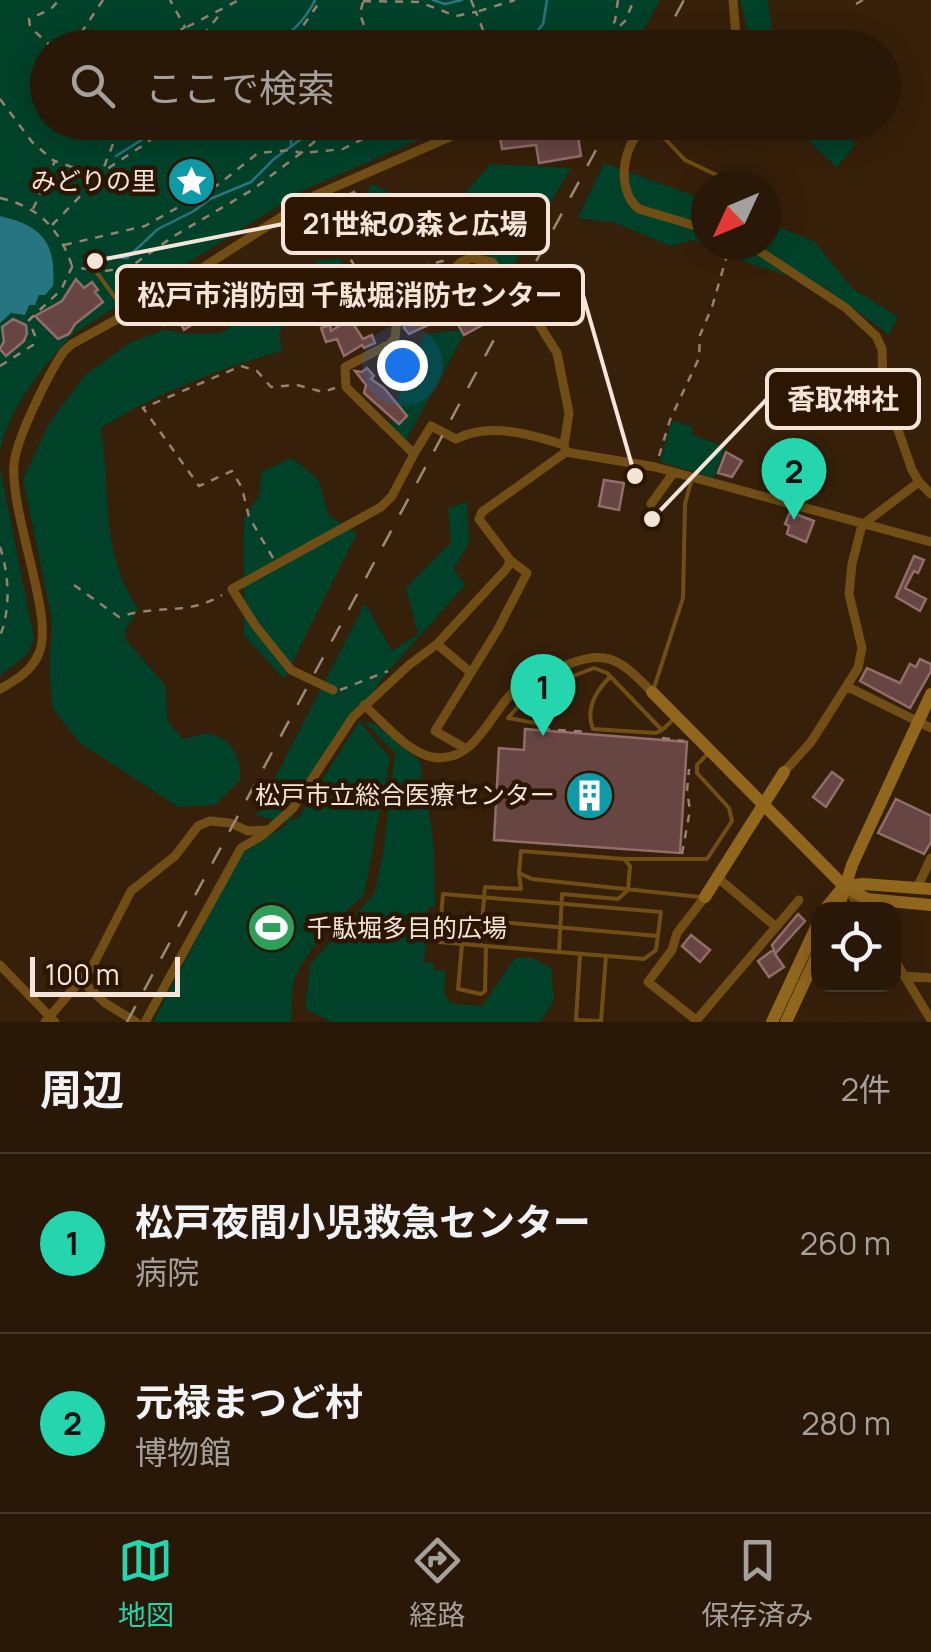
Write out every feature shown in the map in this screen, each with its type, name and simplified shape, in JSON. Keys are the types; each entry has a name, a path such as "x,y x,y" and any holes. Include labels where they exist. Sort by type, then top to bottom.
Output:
{"street":[{"path":"732,0 735,30"},
{"path":"0,688 32,666 43,641 38,601 17,513 16,454 61,355 72,344 128,315 314,196 443,140"},
{"path":"632,140 624,183 630,202 639,209 691,225"},
{"path":"414,454 346,385 344,366 390,344 395,338 397,318 432,292 461,262 471,258 492,262 528,307 557,353 568,412 565,448 479,516 510,560 527,573 498,629 435,731 466,749"},
{"path":"773,260 846,308 876,336 882,349 882,387 912,470 931,494"},
{"path":"334,690 291,670 232,589 387,503 431,426 456,440 478,433 522,432 565,448 656,467 931,542"},
{"path":"651,504 674,472"},
{"path":"799,900 695,1021 648,982 784,772 811,742 848,687 862,648 849,594 862,525 919,482"},
{"path":"146,1022 236,854 294,808 334,743 364,706 408,665 438,644 510,560"},
{"path":"438,644 470,672"},
{"path":"364,706 423,754 448,757 466,749 522,685 589,656 620,662 856,902"},
{"path":"848,687 931,728"},
{"path":"840,902 931,694"},
{"path":"0,965 50,1020 82,981 131,891 175,856 198,826 210,821 230,823 248,831 268,830"},
{"path":"844,886 924,889 931,858"},
{"path":"718,878 776,927"},
{"path":"844,886 867,899 931,904"},
{"path":"832,902 844,886"},
{"path":"772,1022 811,938"},
{"path":"786,1022 811,968"},
{"path":"901,970 931,1020"},
{"path":"905,976 931,978"},
{"path":"82,981 136,1022"}],"lane":[{"path":"667,140 685,160 706,170"},
{"path":"95,270 128,315"},
{"path":"652,692 683,598 685,504 692,477"},
{"path":"536,723 508,718 530,693 594,668 610,678 662,730"},
{"path":"610,678 594,692 590,723 594,729 656,733 676,716"},
{"path":"462,944 458,989 481,994 485,990 485,888 521,889 521,851 624,859 707,859 732,821 729,808 696,774 697,765 710,751"},
{"path":"559,952 562,894 618,898 628,890 630,866 624,859"},
{"path":"520,873 532,880 705,897"},
{"path":"443,894 562,902 661,912 656,950 644,960 438,942 443,894"},
{"path":"441,917 658,936"},
{"path":"580,954 576,1020 601,1021 606,956"}],"path":[{"path":"33,30 29,19 59,0"},
{"path":"82,30 102,0"},
{"path":"170,0 185,28"},
{"path":"182,30 239,0"},
{"path":"300,30 321,0"},
{"path":"366,30 360,14 362,0 419,2 456,16 515,0"},
{"path":"471,0 483,30"},
{"path":"610,30 616,21 618,0"},
{"path":"616,30 634,0"},
{"path":"856,4 863,0"},
{"path":"210,30 222,10"},
{"path":"0,98 30,139"},
{"path":"31,140 55,161 100,177"},
{"path":"100,177 116,140"},
{"path":"52,225 100,177 150,140"},
{"path":"72,267 111,271 130,267 252,190 317,140"},
{"path":"64,245 145,226 219,184 258,153 343,149 361,140"},
{"path":"33,209 55,161"},
{"path":"314,196 354,265 383,301 410,305"},
{"path":"0,198 33,209 52,225 72,267 61,290 29,320 33,345 0,366"},
{"path":"405,270 461,256 471,258"},
{"path":"656,467 670,420 699,358 700,334 726,260"},
{"path":"277,566 249,517 238,477 226,471 198,486 143,408 241,366 257,372 276,388 297,385 323,392 346,385"},
{"path":"0,547 6,564 7,614 0,636"},
{"path":"74,584 120,617 146,610 198,608 232,589"},
{"path":"334,690 408,665"},
{"path":"674,739 689,742 690,747"},
{"path":"681,860 690,810 686,791 690,764"}],"green space":[{"path":"0,0 660,0 643,30 30,30 30,140 419,140 306,189 74,333 19,403 0,452"},
{"path":"740,0 767,0 773,30 747,30"},
{"path":"808,140 851,140 855,144 837,168"},
{"path":"604,163 691,195 691,241 670,246 616,223 578,218"},
{"path":"491,164 571,168 510,271 467,239 436,226 436,247 420,254 383,218 351,226 372,184 391,193 457,201"},
{"path":"781,228 814,241 852,288 898,317 889,335 824,287 743,261 781,260"},
{"path":"339,258 362,286 348,309 290,317 279,333 282,351 189,383 101,428 112,543 117,565 138,609 125,631 126,640 166,686 167,720 183,739 204,734 223,739 234,750 239,764 240,780 215,805 178,807 80,743 53,709 49,672 52,620 23,479 49,423 85,375 131,342 164,330 221,333 289,288 306,287 315,261"},
{"path":"467,329 406,440 391,425 409,361 426,334"},
{"path":"672,420 693,427 692,434 725,447 714,478 660,462"},
{"path":"292,458 318,479 329,516 357,533 284,679 244,635 244,519 260,493 261,472"},
{"path":"0,467 34,639 28,654 0,676"},
{"name":"千駄堀多目的広場","path":"467,502 469,542 454,569 465,585 385,675 289,822 299,817 359,721 390,758 364,895 323,932 300,967 293,982 291,1022 153,1022 241,854 288,824 256,815 365,603 392,651 418,634 406,588 451,542 448,508"},
{"path":"363,721 375,724 421,762 432,835 435,906 428,907 424,962 434,963 434,970 446,971 444,992 450,1003 482,1006 515,958 533,958 551,968 554,1001 540,1022 332,1022 305,1009 310,964 374,894 383,854 395,753"}],"water":[{"path":"0,216 27,225 44,239 52,258 53,286 45,295 39,295 35,305 29,305 25,315 11,313 0,323"}],"building":[{"path":"500,140 579,140 581,156 539,163 536,145 502,149"},
{"path":"354,192 362,206 333,221 325,207"},
{"path":"210,273 218,286 198,300 208,314 184,330 178,318 164,325 157,312"},
{"path":"76,279 84,288 92,282 103,302 75,324 69,334 58,339 35,316 62,301"},
{"path":"452,289 466,320 480,312 486,323 464,335 452,314 409,334 405,322 415,311"},
{"path":"13,319 26,325 27,333 24,341 6,356 0,349 4,341 2,327"},
{"path":"350,319 363,339 372,335 375,343 364,348 362,345 344,356 337,339 326,342 321,328 330,325 331,331"},
{"path":"367,368 374,376 371,379 384,388 407,416 399,424 364,393 366,385 355,371"},
{"path":"726,452 742,461 732,477 718,473"},
{"path":"604,480 624,483 619,510 599,506"},
{"path":"790,512 814,521 806,542 787,534 789,526 785,524"},
{"path":"914,556 924,560 905,588 926,599 920,611 896,597"},
{"path":"920,659 931,664 931,671 910,708 860,681 867,668 900,683 910,664 916,667"},
{"name":"松戸市立総合医療センター","path":"525,729 687,742 680,853 494,840 499,748 524,750"},
{"path":"832,772 843,780 826,807 813,797"},
{"path":"896,799 931,816 931,842 924,854 878,833"},
{"path":"798,914 805,921 775,954 784,967 769,977 758,961 773,950 775,953 772,945"},
{"path":"691,935 710,950 700,962 682,946"}],"waterway":[{"path":"293,30 315,0"},
{"path":"433,0 445,4 462,0"},
{"path":"538,30 547,0"},
{"path":"116,156 141,140"},
{"path":"291,140 291,145"},
{"path":"108,257 127,258 158,229 210,199 251,182 300,140"}],"railway":[{"path":"668,30 684,0"},
{"path":"127,1022 601,140"}],"place":[{"name":"みどりの里","path":"191,181"},
{"name":"21世紀の森と広場","path":"95,261"},
{"name":"松戸市消防団 千駄堀消防センター","path":"635,476"},
{"name":"香取神社","path":"652,519"},
{"name":"元禄まつど村","path":"794,520"},
{"name":"松戸夜間小児救急センター","path":"543,736"},
{"name":"松戸市立総合医療センター","path":"590,795"},
{"name":"千駄堀多目的広場","path":"272,928"}]}
